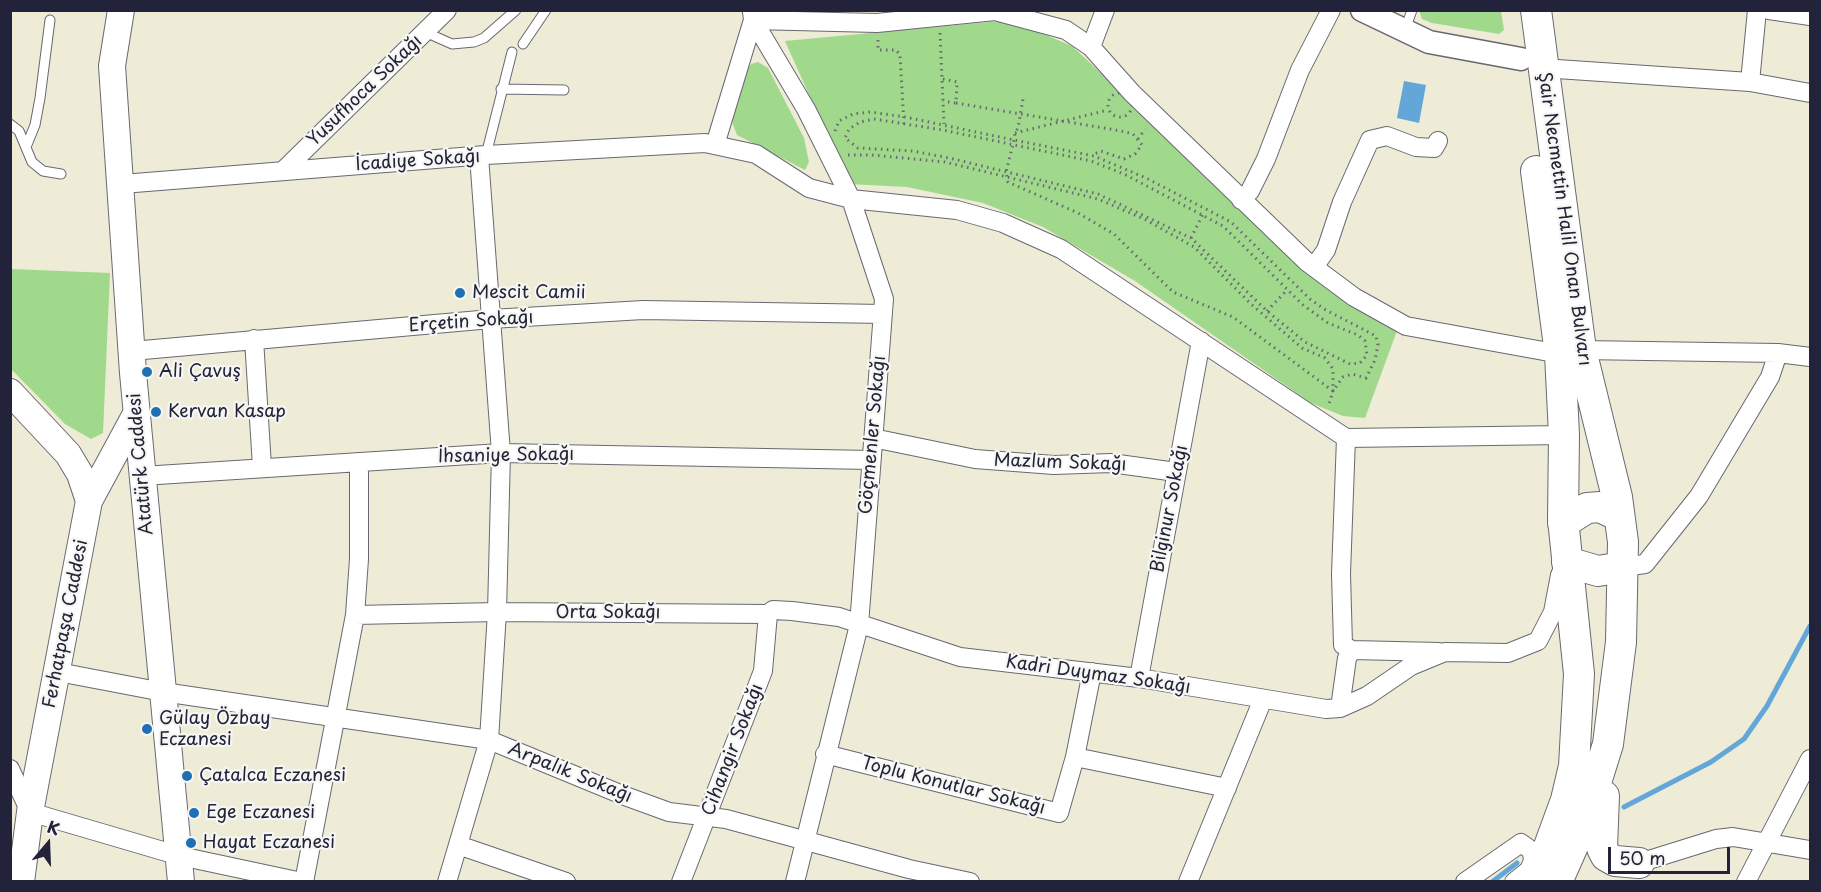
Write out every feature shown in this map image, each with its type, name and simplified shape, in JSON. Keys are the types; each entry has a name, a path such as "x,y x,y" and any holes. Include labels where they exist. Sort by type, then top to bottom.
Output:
{"main road":[{"name":"Atatürk Caddesi","path":"121,10 112,66 122,184 136,414 181,882"},
{"name":"Şair Necmettin Halil Onan Bulvarı","path":"1516,10 1531,64 1570,352 1619,516 1623,567 1621,642 1608,744 1584,821 1557,882"},
{"name":"Şair Necmettin Halil Onan Bulvarı","path":"1531,64 1536,10"},
{"name":"Şair Necmettin Halil Onan Bulvarı","path":"1536,882 1566,800 1577,737 1580,674 1565,545 1564,435 1570,352"},
{"name":"Ferhatpaşa Caddesi","path":"10,392 68,454 80,474 89,501 30,812 21,882"},
{"path":"89,501 136,414"},
{"path":"1619,516 1600,507 1587,508 1565,545 1598,572 1623,567"},
{"path":"1608,744 1600,835 1602,848 1606,856 1615,861 1639,863"},
{"path":"1604,882 1639,863"}],"street":[{"name":"Yusufhoca Sokağı","path":"283,171 447,10"},
{"path":"1091,47 1105,10"},
{"path":"1241,200 1250,192 1266,159 1300,70 1331,10"},
{"path":"1362,10 1408,20 1429,42 1531,64 1750,82 1810,93"},
{"path":"1750,82 1757,10"},
{"path":"1769,10 1810,16"},
{"path":"715,145 749,13 877,23 995,11 1066,30 1091,47 1132,93 1241,200 1314,267 1354,297 1406,326 1570,352 1778,353 1810,357"},
{"name":"Göçmenler Sokağı","path":"749,13 806,109 850,199 884,299 859,625 825,754 795,882"},
{"path":"1314,267 1326,250 1342,202 1370,140 1387,136 1416,147 1434,148 1438,141"},
{"name":"İcadiye Sokağı","path":"122,184 483,156 705,143 715,145 756,154 809,189 850,199 957,210 1003,223 1061,249 1346,438"},
{"path":"447,882 489,740 497,612 501,453 491,319 483,156"},
{"name":"Erçetin Sokağı","path":"132,351 491,319 643,310 883,314"},
{"path":"254,339 262,467"},
{"name":"Bilginur Sokağı","path":"1139,678 1176,472 1187,429 1201,341"},
{"path":"1623,567 1645,564 1699,496 1770,376 1778,353"},
{"path":"1340,708 1347,658 1352,650 1343,645 1341,573 1346,438 1564,435"},
{"name":"Mazlum Sokağı","path":"873,438 975,459 1054,465 1111,463 1176,472"},
{"name":"İhsaniye Sokağı","path":"142,476 501,453 871,460"},
{"path":"10,769 30,812 180,856 303,882 355,615 359,559 359,462"},
{"name":"Kadri Duymaz Sokağı","path":"1352,650 1508,653 1538,641 1553,612 1565,545"},
{"name":"Orta Sokağı","path":"355,615 497,612 768,614 773,610 839,617 859,625"},
{"name":"Cihangir Sokağı","path":"681,882 763,671 768,614"},
{"name":"Kadri Duymaz Sokağı","path":"859,625 960,657 1139,678 1326,709 1340,708 1367,696 1411,666 1445,652"},
{"name":"Arpalık Sokağı","path":"58,672 163,692 489,740 669,812 708,817 909,869 970,882"},
{"name":"Toplu Konutlar Sokağı","path":"825,754 1059,813 1075,758 1092,672"},
{"path":"1188,882 1263,699"},
{"path":"1075,758 1227,788"},
{"path":"1746,882 1810,759"},
{"path":"1639,863 1716,839 1733,837 1810,850"},
{"path":"1465,882 1521,843 1532,851 1533,861 1529,870 1514,882"},
{"path":"458,846 566,882"}],"lane":[{"path":"425,32 452,44 474,42 484,38 516,10"},
{"path":"523,44 546,10"},
{"path":"26,147 40,98 50,20"},
{"path":"483,156 512,52"},
{"path":"501,89 564,90"},
{"path":"10,124 19,131 37,167 49,173 62,174"}],"path":[{"path":"939,17 944,124"},
{"path":"877,23 878,50 896,50 900,55 904,124"},
{"path":"943,79 957,82 956,103"},
{"path":"1023,99 1006,174 1008,182 1078,213 1114,234 1173,292 1233,317 1333,391"},
{"path":"943,101 1066,120 1133,134 1142,145 1135,154 1124,159 1101,151 1092,156 1091,161"},
{"path":"1015,133 1108,110"},
{"path":"833,140 839,121 853,114 870,112 944,124 1091,161 1124,174 1203,214 1231,233 1287,290 1328,323 1358,335 1365,341 1368,348 1364,360 1350,364 1341,362 1305,342 1267,311 1191,238 1098,194 945,162 841,154"},
{"path":"1323,423 1333,391 1333,369 1325,358 1302,348 1251,304 1194,247 1146,220 1098,199 913,151 858,148 845,138 849,129 860,122 874,119 1092,156 1146,178 1231,222 1310,299 1324,309 1376,336 1378,345 1375,360 1366,378 1352,374 1343,377 1333,391"},
{"path":"1191,238 1203,214"},
{"path":"1267,311 1287,290"}],"green space":[{"path":"1419,10 1501,11 1504,30 1499,34 1432,23 1422,19"},
{"path":"1010,20 1072,46 1212,177 1398,328 1365,418 1343,416 1311,403 1135,281 1043,227 983,203 907,187 849,184 785,41"},
{"path":"758,62 768,68 804,138 809,162 805,170 737,135 731,119 743,75 751,64"},
{"path":"11,269 110,273 103,433 91,439 65,424 11,369"}],"water":[{"path":"1404,81 1426,85 1419,123 1397,118"}],"waterway":[{"path":"1624,807 1711,762 1744,739 1767,706 1810,626"},
{"path":"1492,882 1517,863"}],"place":[{"name":"Mescit Camii","path":"460,293"},
{"name":"Ali Çavuş","path":"147,372"},
{"name":"Kervan Kasap","path":"156,412"},
{"name":"Gülay Özbay Eczanesi","path":"147,729"},
{"name":"Çatalca Eczanesi","path":"187,776"},
{"name":"Ege Eczanesi","path":"194,813"},
{"name":"Hayat Eczanesi","path":"191,843"}]}
